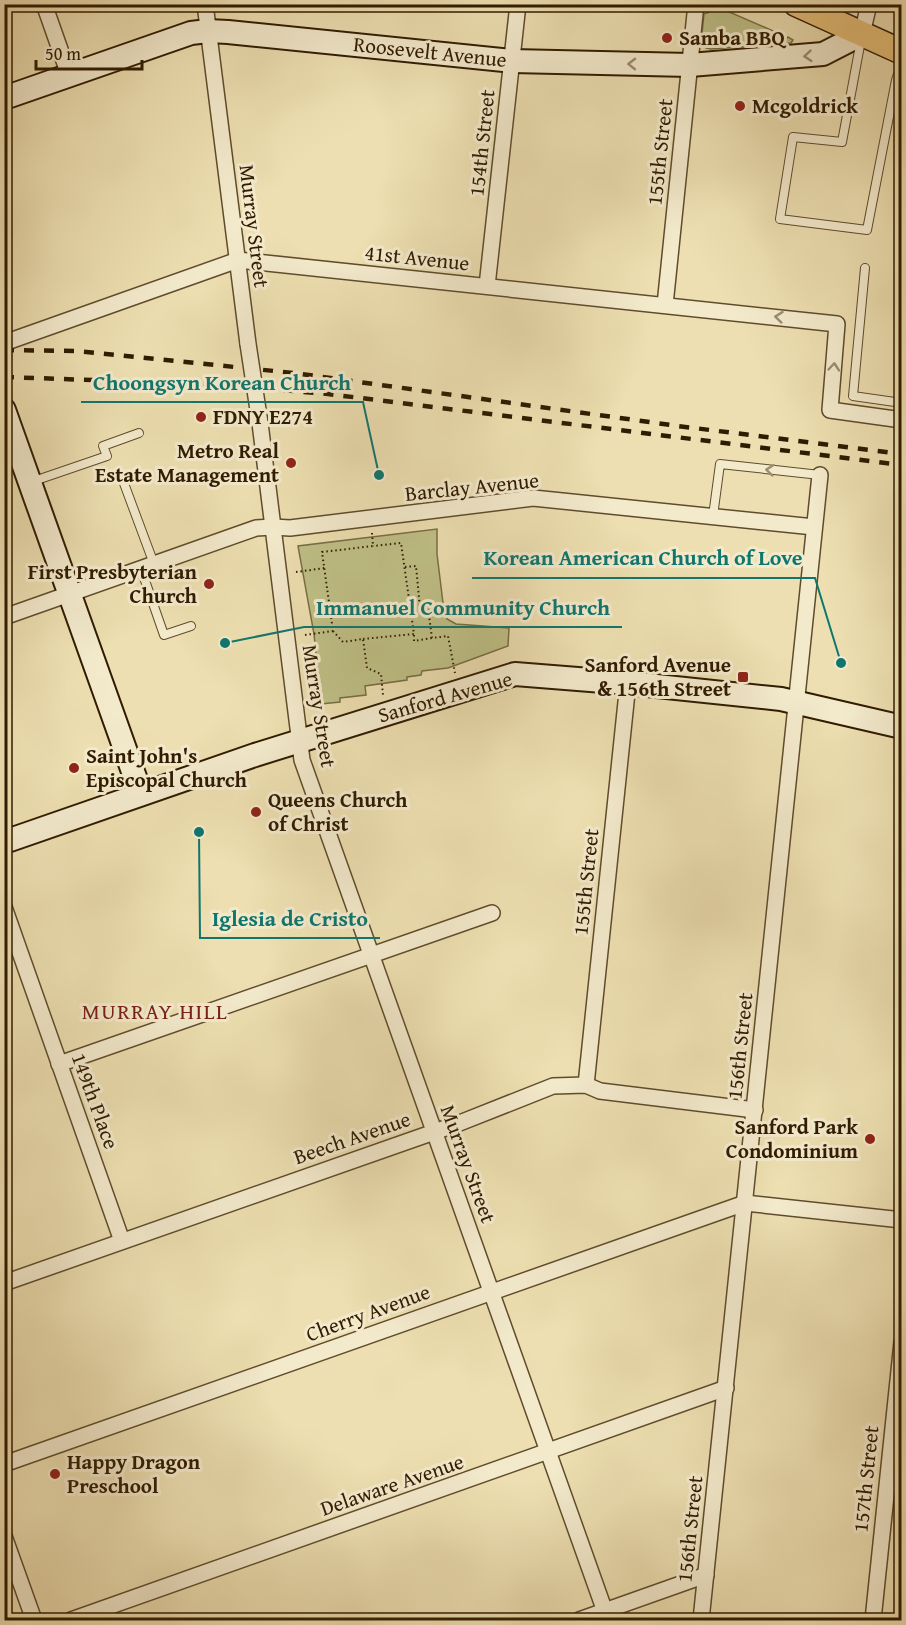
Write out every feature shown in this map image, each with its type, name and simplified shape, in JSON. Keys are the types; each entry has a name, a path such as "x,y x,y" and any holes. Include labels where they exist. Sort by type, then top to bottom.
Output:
{"main road":[{"path":"796,4 902,52"}],"street":[{"path":"44,4 69,75"},
{"name":"Murray Street","path":"205,4 302,760 606,1616"},
{"name":"154th Street","path":"486,286 518,4"},
{"name":"155th Street","path":"665,304 696,4"},
{"path":"862,34 869,4"},
{"name":"Roosevelt Avenue","path":"4,98 192,33 208,31 512,61 690,65 823,54 862,34"},
{"name":"41st Avenue","path":"4,344 238,260 837,324 830,410 902,420"},
{"path":"4,411 141,794"},
{"name":"156th Street","path":"701,1620 820,475"},
{"name":"Barclay Avenue","path":"4,617 256,528 290,528 533,498 814,527"},
{"name":"Sanford Avenue","path":"4,842 300,741 515,674 781,699 902,727"},
{"name":"155th Street","path":"586,1085 628,683"},
{"name":"149th Place","path":"4,907 122,1241"},
{"path":"59,1064 492,913"},
{"name":"Beech Avenue","path":"4,1283 457,1124 553,1086 586,1085 600,1091 755,1110"},
{"path":"745,1203 902,1220"},
{"name":"Cherry Avenue","path":"4,1464 745,1203"},
{"name":"157th Street","path":"873,1620 902,1342"},
{"name":"Delaware Avenue","path":"71,1620 726,1388"},
{"path":"4,1536 34,1620"},
{"path":"579,1620 606,1616 706,1575"}],"lane":[{"path":"862,34 842,142 793,137 780,219 867,230 896,80 902,62"},
{"path":"865,268 853,396 902,403"},
{"path":"30,483 107,456 103,446 140,433"},
{"path":"713,516 720,464 820,475"},
{"path":"122,478 148,566 164,635 191,626"}],"path":[{"path":"372,533 373,546"},
{"path":"414,634 344,642 333,631 322,552 401,543 414,634 414,641 448,636 455,673"},
{"path":"405,567 416,566 420,608 428,608 432,638"},
{"path":"296,572 325,568"},
{"path":"305,635 333,631"},
{"path":"363,639 367,668 381,674 383,695"}],"green space":[{"path":"720,8 778,33 776,36 778,39 785,40 788,37 793,40 791,43 706,48 701,43 704,14"},
{"path":"437,529 437,554 447,619 456,624 509,628 508,646 448,668 422,671 421,675 407,677 407,680 365,686 366,695 340,698 340,702 321,704 314,634 298,546"}],"railway":[{"path":"4,350 76,351 294,373 678,426 902,454"},
{"path":"4,377 210,384 328,394 902,465"}],"place":[{"name":"Samba BBQ","path":"667,38"},
{"name":"Mcgoldrick","path":"740,106"},
{"name":"FDNY E274","path":"201,417"},
{"name":"Metro Real Estate Management","path":"291,463"},
{"name":"Choongsyn Korean Church","path":"379,475"},
{"name":"First Presbyterian Church","path":"209,584"},
{"name":"Immanuel Community Church","path":"225,643"},
{"name":"Korean American Church of Love","path":"841,663"},
{"name":"Sanford Avenue & 156th Street","path":"743,677"},
{"name":"Saint John's Episcopal Church","path":"74,768"},
{"name":"Queens Church of Christ","path":"256,812"},
{"name":"Iglesia de Cristo","path":"199,832"},
{"name":"Sanford Park Condominium","path":"870,1139"},
{"name":"Happy Dragon Preschool","path":"55,1474"}],"district":[{"name":"MURRAY HILL","path":"155,1011"}]}
